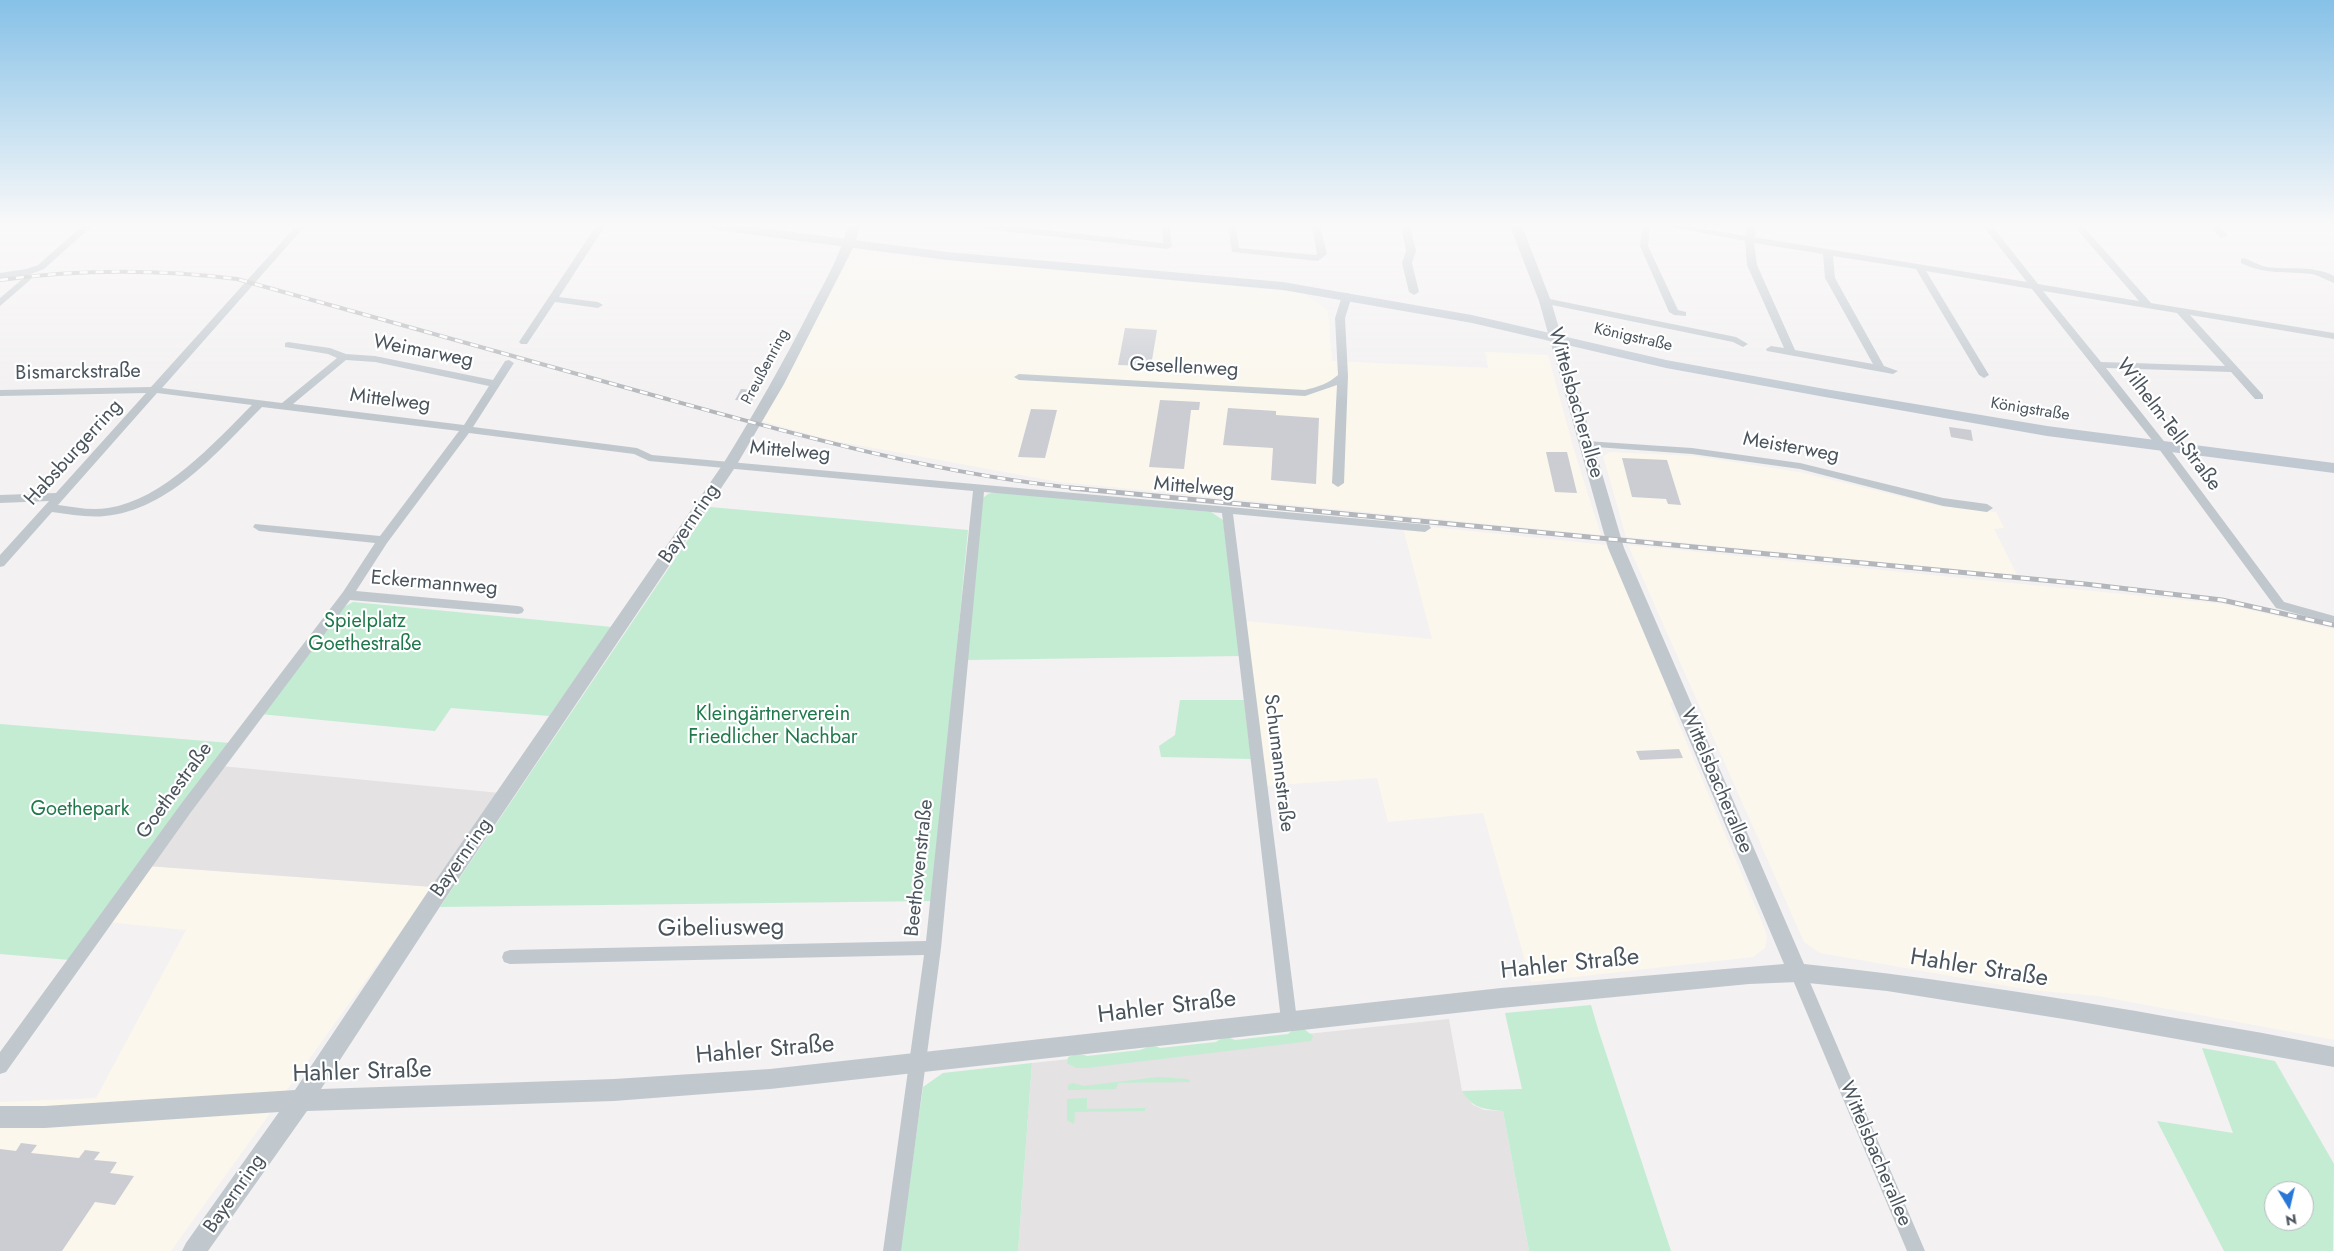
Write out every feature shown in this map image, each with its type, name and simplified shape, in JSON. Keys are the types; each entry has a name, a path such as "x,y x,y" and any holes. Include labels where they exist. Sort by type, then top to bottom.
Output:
{"main road":[{"name":"Königstraße","path":"1266,284 1347,296 1472,319 1666,364 2038,430 2334,468"}],"street":[{"path":"0,303 20,284"},
{"name":"Habsburgerring","path":"0,563 249,284"},
{"path":"524,342 562,284"},
{"name":"Preußenring","path":"729,466 756,424 828,284"},
{"path":"1412,284 1414,292"},
{"name":"Wittelsbacherallee","path":"1539,284 1556,338 1616,548 1916,1251"},
{"path":"1661,284 1674,312 1683,314"},
{"path":"1761,284 1791,352"},
{"path":"1834,284 1880,368"},
{"path":"1929,284 1984,375"},
{"path":"2020,284 2334,336"},
{"name":"Wilhelm-Tell-Straße","path":"2035,284 2163,447 2280,605 2334,620"},
{"path":"2130,284 2148,305"},
{"path":"1338,483 1343,376 1340,318 1347,296"},
{"path":"552,299 598,305"},
{"name":"Wittelsbacherallee","path":"1545,301 1736,340 1743,344"},
{"path":"2180,310 2259,397"},
{"name":"Weimarweg","path":"288,345 330,351 344,357 375,359 496,384"},
{"path":"1771,348 1893,371"},
{"name":"Weimarweg","path":"284,406 344,357"},
{"name":"Goethestraße","path":"0,1066 186,808 347,595 383,540 466,430 509,363"},
{"path":"2099,366 2233,369"},
{"name":"Gesellenweg","path":"1019,377 1305,393 1322,390 1336,383 1343,376"},
{"name":"Bismarckstraße","path":"0,393 156,390"},
{"name":"Mittelweg","path":"156,390 637,451 649,458 1425,528"},
{"path":"51,508 110,512 144,500 189,470 259,404"},
{"name":"Meisterweg","path":"1586,444 1692,451 1800,466 1943,502 1986,508"},
{"name":"Bayernring","path":"194,1251 301,1100 416,925 729,466"},
{"name":"Beethovenstraße","path":"892,1251 933,948 979,487"},
{"path":"0,499 60,497"},
{"name":"Schumannstraße","path":"1226,510 1290,1020"},
{"path":"259,527 383,540"},
{"name":"Eckermannweg","path":"347,595 518,610"},
{"name":"Gibeliusweg","path":"510,957 933,948"},
{"name":"Hahler Straße","path":"0,1117 45,1117 301,1100 614,1090 770,1079 1290,1020 1750,974 1798,973 1887,982 2070,1010 2334,1057"}],"shaded area":[{"path":"834,284 1213,284 1303,293 1328,311 1332,361 1488,368 1485,352 1548,355 1574,450 1601,535 1059,482 830,440 761,421"},
{"path":"1610,452 1695,456 1799,472 1940,506 1996,512 2004,528 1994,529 2017,575 1626,537 1603,456"},
{"path":"1402,524 1607,545 1674,702 1670,703 1764,927 1767,937 1765,948 1753,957 1531,982 1483,813 1388,822 1377,778 1264,786 1246,621 1432,639"},
{"path":"1628,545 2224,604 2334,629 2334,1040 2098,996 2030,990 1820,953 1804,942"},
{"path":"221,766 500,793 433,887 147,866"},
{"path":"147,866 433,887 171,1251 0,1251 0,1102 96,1098 186,930 107,922"},
{"path":"1449,1019 1462,1091 1473,1105 1484,1110 1503,1111 1529,1251 1018,1251 1032,1063"}],"green space":[{"path":"995,492 1211,512 1223,520 1241,656 965,660 983,498"},
{"name":"Kleingärtnerverein Friedlicher Nachbar","path":"710,507 968,530 933,901 440,907"},
{"name":"Spielplatz Goethestraße","path":"353,602 612,627 549,716 451,708 435,731 260,714 344,607"},
{"path":"1180,700 1244,700 1251,759 1161,757 1159,746 1175,735"},
{"name":"Goethepark","path":"0,724 230,743 70,960 0,954"},
{"path":"1591,1005 1671,1251 1529,1251 1503,1111 1485,1109 1475,1105 1462,1091 1522,1089 1505,1013"},
{"path":"1304,1029 1313,1036 1311,1041 1086,1068 1076,1068 1067,1063 1068,1057 1078,1054 1087,1056 1140,1050 1151,1046 1160,1048 1216,1042 1225,1038 1235,1040 1288,1034 1293,1030"},
{"path":"2202,1048 2275,1061 2334,1164 2333,1251 2224,1251 2157,1121 2233,1133"},
{"path":"1032,1063 1018,1251 900,1251 923,1087 943,1073"},
{"path":"1158,1077 1188,1079 1190,1082 1118,1083 1116,1089 1068,1090 1068,1085 1073,1083 1084,1086"},
{"path":"1087,1098 1087,1109 1145,1108 1145,1111 1075,1112 1074,1124 1067,1120 1067,1099"}],"building":[{"path":"1125,328 1157,330 1151,366 1118,365"},
{"path":"741,389 757,390 752,401 735,400"},
{"path":"1160,400 1200,402 1199,410 1191,410 1184,469 1149,467"},
{"path":"1228,408 1276,411 1276,415 1319,418 1316,484 1271,480 1273,448 1223,445"},
{"path":"1031,409 1057,410 1045,458 1018,457"},
{"path":"1949,427 1971,430 1973,441 1951,437"},
{"path":"1546,452 1567,452 1577,493 1555,492"},
{"path":"1622,458 1667,460 1681,505 1668,504 1666,499 1632,497"},
{"path":"1679,749 1683,758 1640,760 1636,751"},
{"path":"21,1143 37,1145 31,1153 79,1158 85,1150 100,1152 94,1160 117,1162 110,1173 134,1176 115,1205 95,1202 62,1251 0,1251 0,1149 16,1151"}],"railway":[{"path":"256,284 815,439 922,464 1030,483 1085,489"},
{"path":"1071,488 2085,584 2222,600 2334,625"}]}
